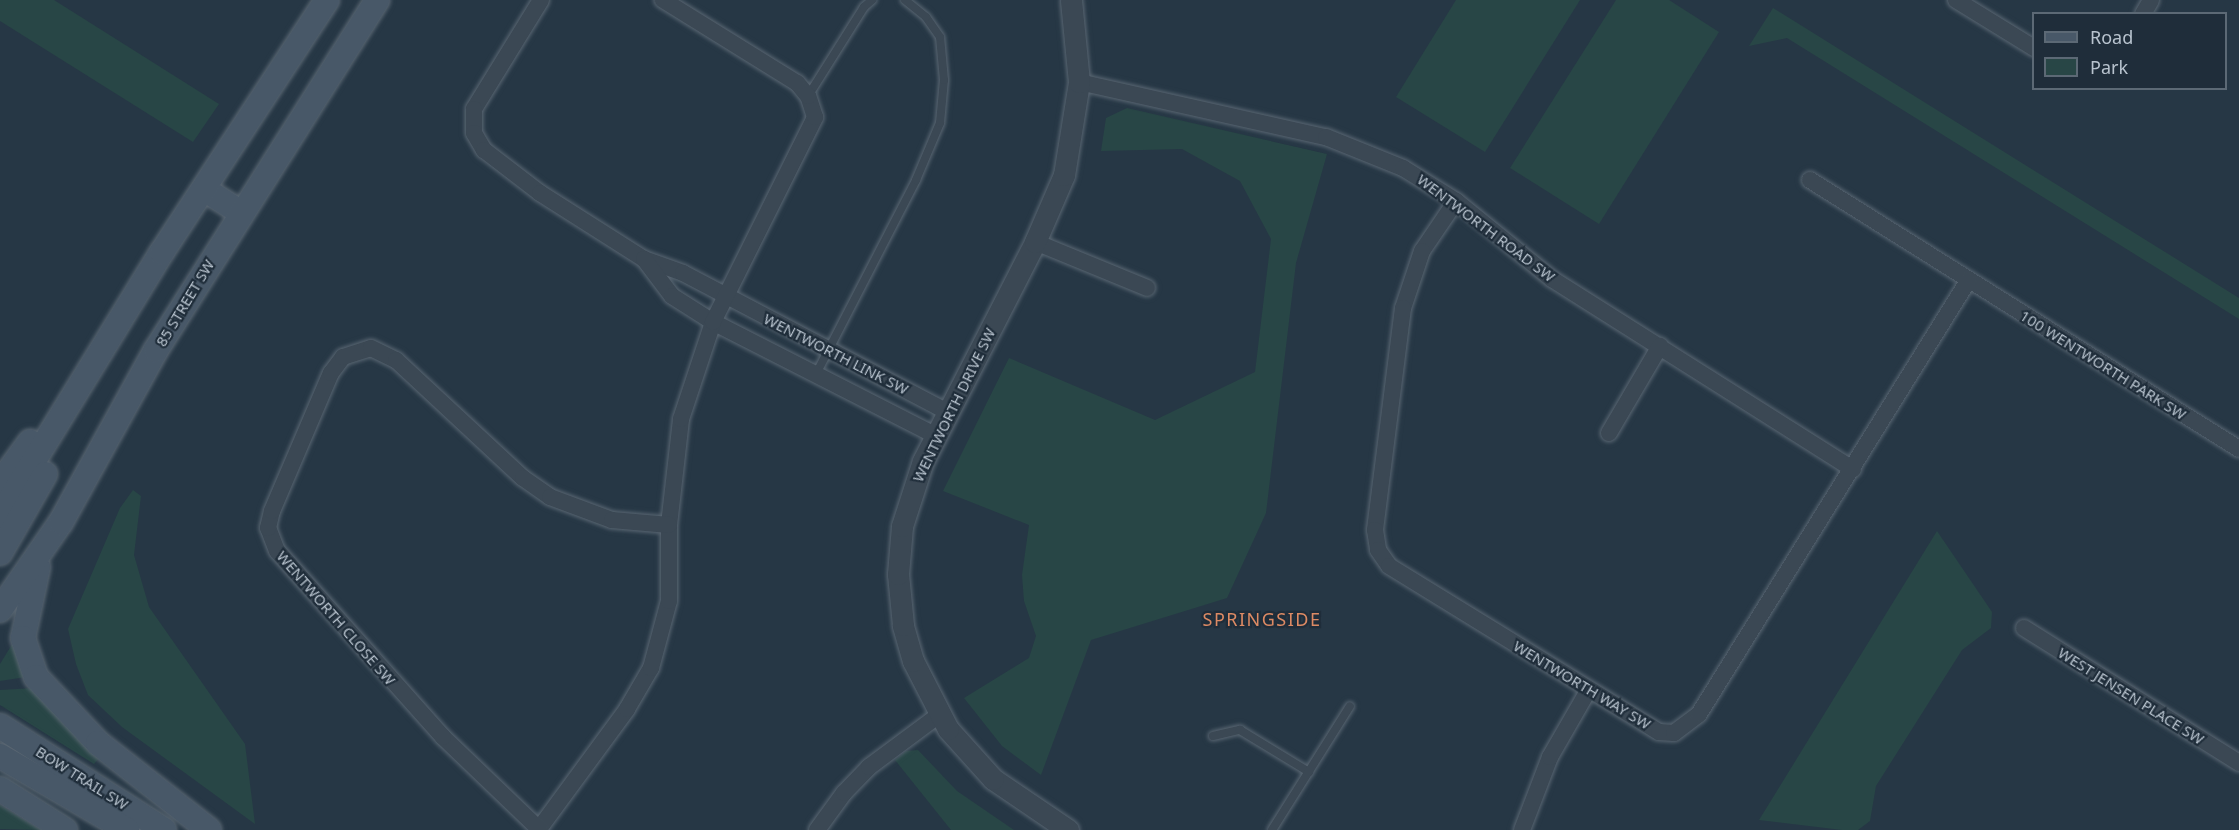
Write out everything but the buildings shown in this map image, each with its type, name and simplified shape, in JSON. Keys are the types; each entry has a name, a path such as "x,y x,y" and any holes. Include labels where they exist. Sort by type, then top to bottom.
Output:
{"main road":[{"path":"0,516 204,189 327,0"},
{"name":"85 STREET SW","path":"0,610 61,522 156,350 240,212 377,0"},
{"path":"204,189 240,212"},
{"path":"0,483 99,360"},
{"path":"0,553 51,465 69,407"},
{"path":"61,522 35,574 25,617 23,638 31,668 52,697 98,743 209,830"},
{"name":"BOW TRAIL SW","path":"0,726 164,830"},
{"path":"0,756 127,830"},
{"path":"0,789 64,830"}],"street":[{"path":"541,0 474,109 476,141 540,193 644,259"},
{"path":"663,0 797,83 808,96"},
{"name":"WENTWORTH DRIVE SW","path":"1068,830 993,779 972,759 940,714 913,661 903,625 898,574 907,508 935,435 1035,242 1064,175 1079,82 1071,0"},
{"path":"1956,0 2032,47"},
{"name":"WENTWORTH ROAD SW","path":"1079,82 1326,137 1403,168 1456,201 1552,279 1853,469"},
{"name":"WENTWORTH CLOSE SW","path":"669,525 612,520 550,497 523,478 396,360 370,348 343,357 331,373 272,511 268,528 277,551 443,737 539,830 627,709 651,668 669,601 669,525 681,419 713,322 813,127 815,117 808,96"},
{"name":"100 WENTWORTH PARK SW","path":"1810,180 2239,449"},
{"name":"WENTWORTH WAY SW","path":"1456,201 1422,251 1403,308 1376,542 1389,566 1588,691 1659,732 1674,733 1691,722 1853,469 1968,281"},
{"path":"1035,242 1147,288"},
{"name":"WENTWORTH LINK SW","path":"644,259 683,273 948,412"},
{"name":"WENTWORTH LINK SW","path":"644,259 672,296 713,322 935,435"},
{"path":"1609,433 1660,346"},
{"name":"WEST JENSEN PLACE SW","path":"2024,628 2239,763"},
{"path":"1522,830 1550,757 1588,691"},
{"path":"817,830 864,772 894,745 940,714"}],"lane":[{"path":"808,96 864,7 872,0"},
{"path":"816,374 916,180 940,123 944,80 940,37 926,17 905,0"},
{"path":"1272,830 1350,706"},
{"path":"1213,736 1240,730 1309,772"}],"green space":[{"path":"0,0 54,0 219,104 193,142 0,21"},
{"path":"1456,0 1580,0 1485,152 1396,97"},
{"path":"1616,0 1669,0 1719,32 1599,224 1510,168"},
{"path":"1773,8 2239,298 2239,319 1787,38 1749,46"},
{"path":"1127,108 1327,154 1296,263 1266,513 1227,598 1091,640 1041,775 1002,746 964,698 1029,658 1036,636 1024,601 1022,575 1029,525 943,491 1009,358 1155,420 1255,372 1271,239 1240,181 1182,149 1101,151 1106,118"},
{"path":"133,490 141,496 134,555 149,607 245,744 255,824 122,727 88,695 76,664 68,629 120,508"},
{"path":"1937,531 1992,612 1991,628 1962,650 1876,786 1870,821 1858,830 1842,830 1759,820"},
{"path":"16,638 26,677 0,681 0,664"},
{"path":"34,688 100,757 94,764 0,705 0,690"},
{"path":"918,750 957,791 1014,830 951,830 895,760 906,751"},
{"path":"0,805 41,830 0,829"}],"district":[{"name":"SPRINGSIDE","path":"1262,619"}]}
